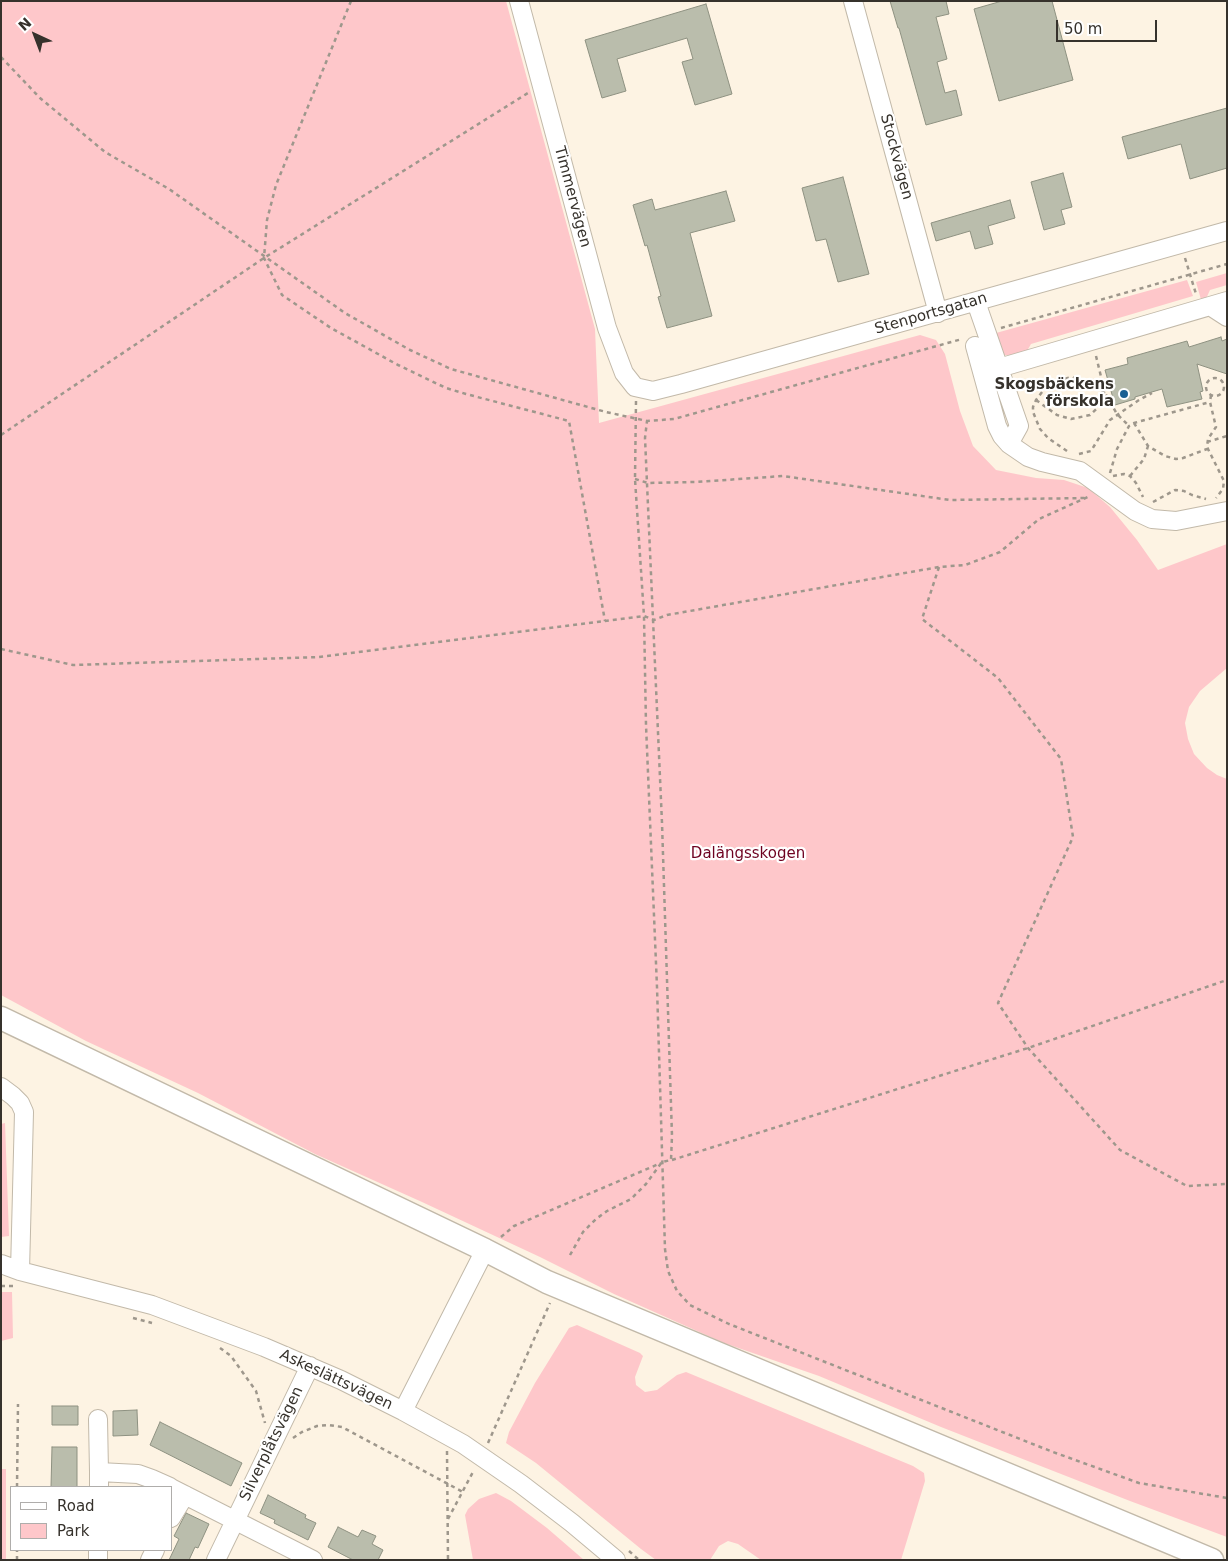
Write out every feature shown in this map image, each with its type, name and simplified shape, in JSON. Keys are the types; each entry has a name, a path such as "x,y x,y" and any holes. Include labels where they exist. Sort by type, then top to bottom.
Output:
{"main road":[{"path":"1,1018 485,1250 547,1282 1212,1560"}],"street":[{"name":"Timmervägen","path":"519,1 607,328 624,373 635,388"},
{"name":"Stockvägen","path":"853,1 938,313"},
{"name":"Stenportsgatan","path":"635,388 653,390 672,386 1227,231"},
{"path":"999,368 1227,301"},
{"path":"976,302 1019,426 1009,444"},
{"path":"1205,308 1227,317"},
{"path":"974,346 1002,436 1009,444 1028,457 1080,471 1135,511 1152,519 1176,521 1227,511"},
{"path":"1,1087 14,1096 24,1112 19,1279 1,1278"},
{"path":"403,1411 485,1250"},
{"name":"Askeslättsvägen","path":"1,1264 19,1279 152,1306 264,1347 341,1380 403,1411 482,1457 556,1511 616,1560"},
{"name":"Silverplåtsvägen","path":"216,1560 235,1521 284,1436 310,1366"},
{"path":"98,1419 99,1480 138,1474 167,1486"},
{"path":"172,1511 175,1490 313,1560"}],"path":[{"path":"351,1 276,185 267,220 264,258 282,295 332,328 398,365 446,388 570,421 605,621"},
{"path":"1,435 264,258 542,84"},
{"path":"1181,244 1205,308"},
{"path":"1095,354 1105,392 1117,414 1130,426"},
{"path":"1069,452 1061,448 1040,429 1032,407 1036,400 1049,383 1072,377 1105,392"},
{"path":"1214,377 1220,379 1224,384 1223,390 1216,396 1211,395 1206,391 1207,382 1214,377"},
{"path":"635,388 635,479 644,616 646,725 665,1249 668,1271 677,1291 690,1305 729,1324 1044,1448 1139,1483 1227,1498"},
{"path":"1074,453 1085,454 1091,451 1110,420 1152,394"},
{"path":"1210,402 1134,423 1130,426 1117,449 1112,463 1110,478 1120,474 1130,476 1147,501 1153,502 1175,490 1184,491 1205,499 1216,497 1223,489 1224,481 1208,449 1207,442 1216,427 1210,402 1211,395"},
{"path":"1036,400 1057,415 1071,419 1090,415 1108,398"},
{"path":"647,420 645,438 654,620 672,1136 671,1160"},
{"path":"1134,423 1148,446 1165,456 1176,459 1183,458 1208,449"},
{"path":"1207,442 1227,436"},
{"path":"1130,476 1144,459 1148,446"},
{"path":"635,479 648,483 783,476 950,500 1088,498"},
{"path":"1,649 73,665 319,657 644,616 654,620 668,615 939,567 965,565 1000,552 1039,520 1088,498 1103,486"},
{"path":"939,567 922,618 998,678 1061,760 1073,837 998,1002 1028,1048 1120,1150 1187,1186 1227,1184"},
{"path":"485,1250 514,1226 662,1162 1028,1048 1227,980"},
{"path":"570,1255 583,1232 607,1211 631,1199 646,1184 662,1162"},
{"path":"1,1286 19,1279"},
{"path":"448,1520 482,1457 550,1303"},
{"path":"127,1316 155,1324"},
{"path":"216,1345 231,1356 256,1391 264,1422 284,1436 317,1426 342,1426 463,1492"},
{"path":"17,1486 18,1404"},
{"path":"447,1436 448,1560"}],"green space":[{"name":"Dalängsskogen","path":"1,1 506,1 595,329 599,423 920,335 936,340 945,354 960,411 973,446 996,470 1036,478 1064,480 1088,488 1110,507 1158,570 1227,544 1227,668 1200,691 1189,707 1185,723 1188,739 1194,754 1207,768 1227,779 1227,1537 941,1427 819,1376 724,1343 614,1294 540,1257 315,1154 198,1093 86,1041 1,995"},
{"path":"1227,273 1227,285 1210,290 1204,303 1202,303 1196,282"},
{"path":"1187,280 1193,296 1031,344 1027,351 1002,355 996,333"},
{"path":"5,1123 9,1236 1,1237 1,1124"},
{"path":"1,1292 12,1292 13,1338 1,1341"},
{"path":"577,1325 640,1353 643,1356 635,1377 636,1385 645,1392 657,1390 677,1375 686,1372 913,1466 924,1473 925,1481 901,1560 761,1560 738,1544 728,1541 719,1546 710,1560 656,1560 536,1463 506,1443 509,1432 535,1383 569,1328"},
{"path":"1,1469 6,1469 6,1560 1,1560"},
{"path":"496,1493 511,1501 547,1528 584,1560 473,1560 465,1515 468,1509 479,1499"}],"building":[{"path":"890,1 946,1 949,14 936,17 947,59 937,62 945,93 956,90 962,115 926,125"},
{"path":"1002,1 1052,1 1073,80 999,101 974,9"},
{"path":"706,4 732,94 695,105 682,62 693,59 687,38 617,59 626,91 602,98 585,40"},
{"path":"1227,108 1227,168 1190,179 1181,144 1128,159 1122,137"},
{"path":"1063,173 1072,207 1061,210 1065,224 1044,230 1031,182"},
{"path":"843,177 869,274 838,282 826,239 816,241 802,188"},
{"path":"726,191 735,221 690,233 712,316 667,328 658,297 661,296 647,245 645,246 633,205 652,199 655,210"},
{"path":"1010,200 1015,218 988,226 993,244 975,249 970,231 936,241 931,223"},
{"path":"1221,337 1222,341 1227,339 1227,374 1197,364 1203,391 1200,392 1202,399 1167,407 1162,389 1115,405 1105,370 1128,364 1127,358 1187,341 1189,347"},
{"path":"52,1406 78,1406 78,1425 52,1425"},
{"path":"137,1410 138,1435 113,1436 113,1411"},
{"path":"160,1422 242,1463 231,1486 150,1445"},
{"path":"52,1447 77,1447 77,1486 51,1486"},
{"path":"268,1495 306,1515 305,1518 316,1523 308,1540 274,1523 275,1520 260,1513"},
{"path":"186,1513 209,1524 198,1548 195,1547 189,1560 169,1560 179,1539 174,1536"},
{"path":"338,1527 358,1537 362,1530 376,1536 372,1544 383,1550 378,1560 353,1560 328,1547"}],"place":[{"name":"Skogsbäckens förskola","path":"1124,394"}]}
